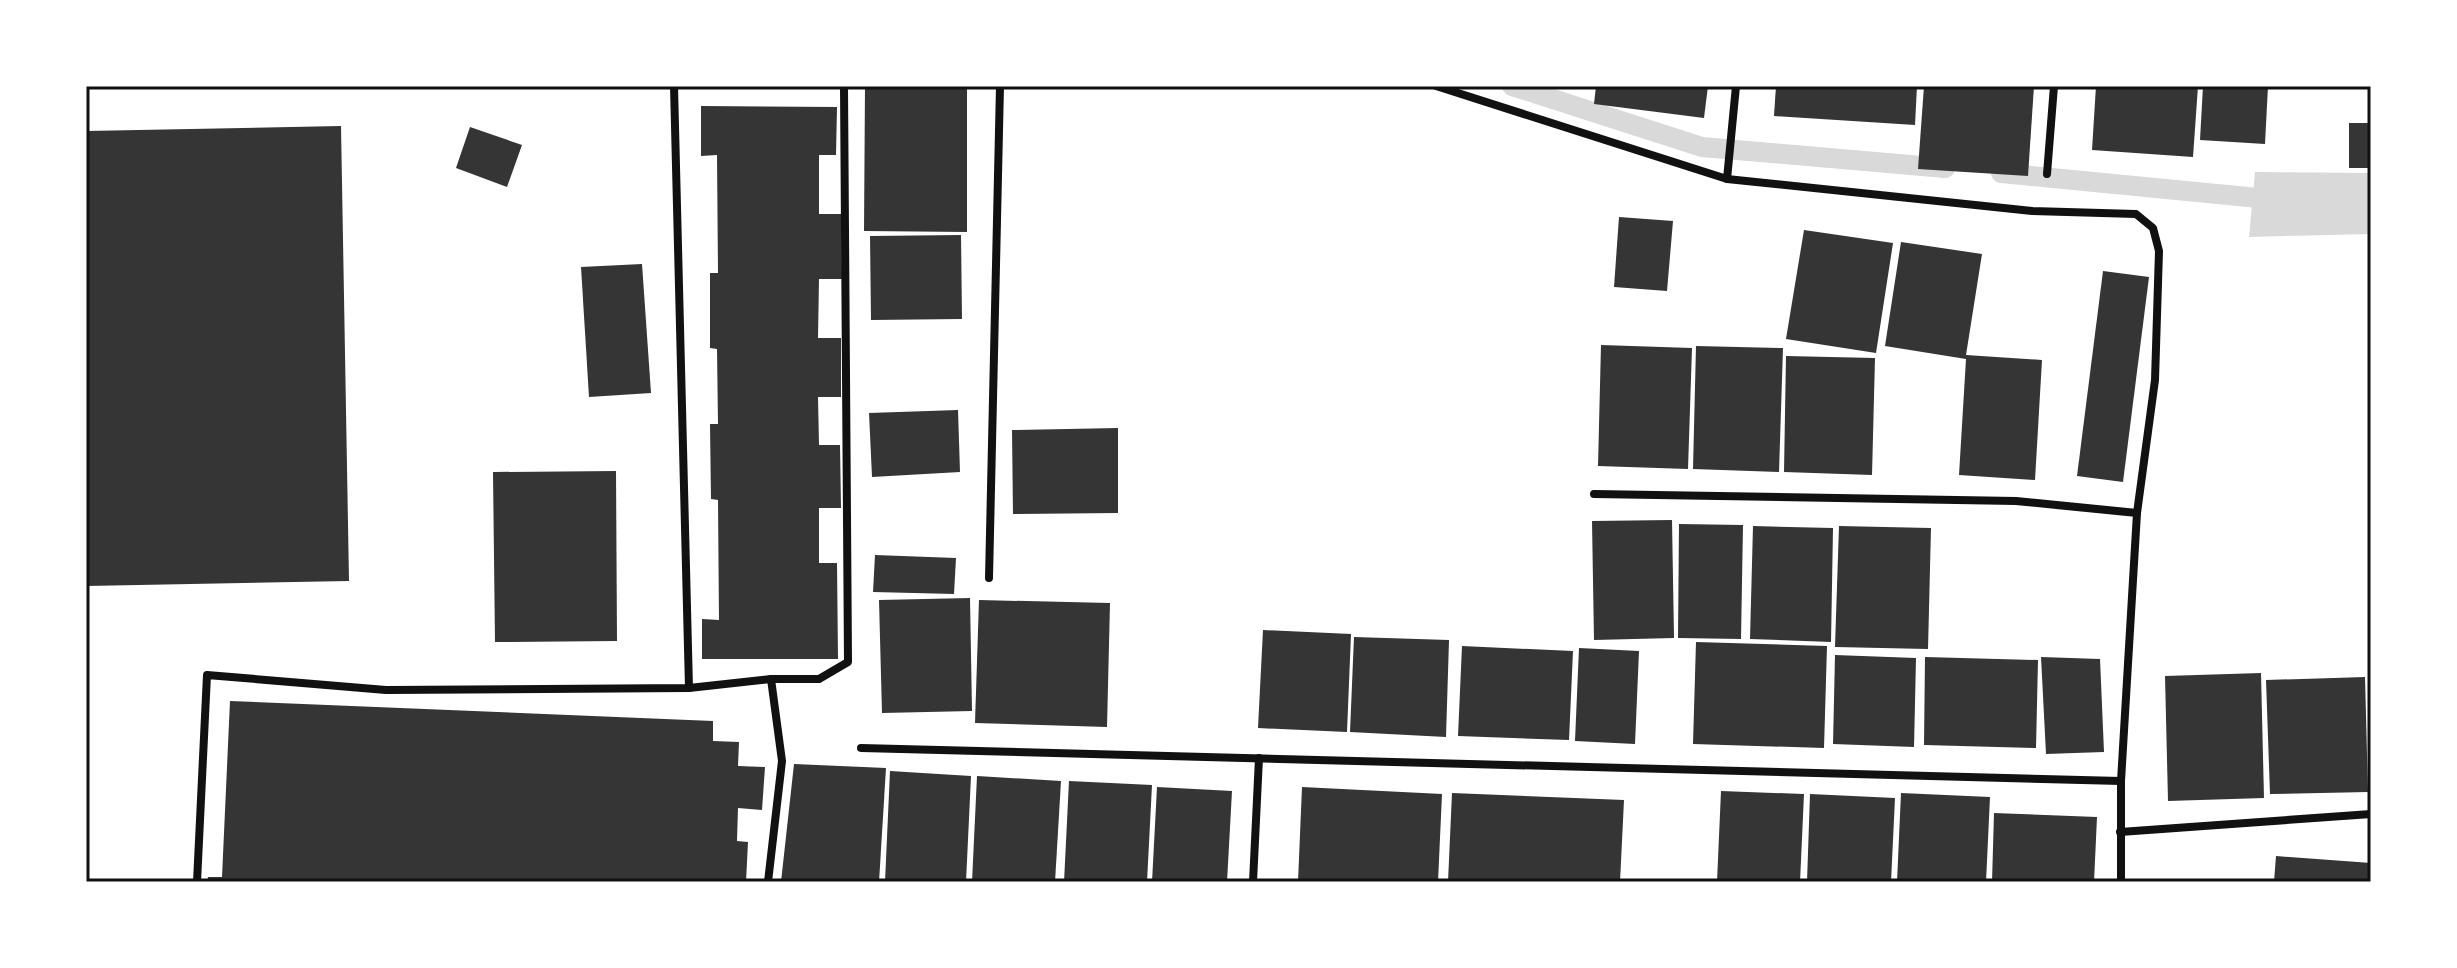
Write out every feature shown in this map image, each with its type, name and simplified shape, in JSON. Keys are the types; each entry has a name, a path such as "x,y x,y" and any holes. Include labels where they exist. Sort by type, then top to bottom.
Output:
{"street":[{"path":"674,86 689,688"},
{"path":"197,882 207,675 386,690 689,688 771,679 819,679 848,662 844,86"},
{"path":"989,578 1000,86"},
{"path":"1436,86 1727,179 2032,211 2136,214 2153,228 2159,251 2155,380 2137,513 2121,781 2121,882"},
{"path":"1727,179 1736,86"},
{"path":"2047,174 2054,86"},
{"path":"1594,494 2016,501 2137,513"},
{"path":"768,882 782,761 771,679"},
{"path":"861,748 2121,781"},
{"path":"1253,882 1259,758"},
{"path":"2120,832 2371,814"}],"shaded area":[{"path":"2255,172 2371,173 2371,234 2249,237"}],"building":[{"path":"865,86 967,86 967,232 864,231"},
{"path":"1596,86 1708,86 1704,118 1594,104"},
{"path":"1776,86 1917,86 1915,125 1774,116"},
{"path":"1924,86 2034,86 2028,176 1918,169"},
{"path":"2096,86 2198,86 2193,157 2092,150"},
{"path":"2203,86 2268,86 2265,144 2200,140"},
{"path":"701,106 837,107 836,155 819,155 819,214 841,214 842,279 819,279 818,338 841,338 841,397 818,397 819,445 840,445 841,508 819,508 819,563 837,563 838,659 702,659 702,619 719,620 718,500 711,499 710,424 718,424 717,349 710,348 710,273 718,273 717,155 701,156"},
{"path":"2349,123 2371,123 2371,168 2349,168"},
{"path":"341,126 349,581 86,586 86,131"},
{"path":"470,127 522,145 507,187 456,168"},
{"path":"1619,217 1673,221 1667,291 1614,287"},
{"path":"1804,230 1893,243 1876,353 1786,339"},
{"path":"961,235 962,319 871,320 870,236"},
{"path":"1901,242 1982,254 1966,355 2042,360 2035,480 1959,475 1966,359 1885,346"},
{"path":"642,264 651,393 589,397 581,267"},
{"path":"2103,271 2149,277 2123,482 2077,476"},
{"path":"1601,345 1692,348 1688,469 1598,466"},
{"path":"1696,346 1783,348 1779,472 1693,469"},
{"path":"1786,356 1875,358 1872,475 1784,472"},
{"path":"958,410 960,472 872,477 869,413"},
{"path":"1118,428 1118,513 1013,514 1012,430"},
{"path":"616,471 617,641 495,642 493,472"},
{"path":"1672,520 1674,638 1594,640 1592,521"},
{"path":"1679,524 1743,525 1741,639 1678,638"},
{"path":"1753,526 1833,528 1831,642 1750,639"},
{"path":"1839,526 1931,528 1928,649 1835,647"},
{"path":"875,555 956,558 954,594 873,592"},
{"path":"970,598 972,711 882,713 879,600"},
{"path":"979,600 1110,603 1107,727 975,723"},
{"path":"1263,630 1351,634 1347,732 1258,728"},
{"path":"1354,637 1449,640 1446,737 1350,732"},
{"path":"1696,642 1827,646 1824,748 1693,744"},
{"path":"1462,646 1573,651 1569,740 1458,736"},
{"path":"1579,648 1639,651 1635,744 1575,741"},
{"path":"1835,655 1916,658 1914,747 1833,744"},
{"path":"1925,657 2038,660 2036,748 1924,745"},
{"path":"2041,657 2100,659 2104,752 2046,754"},
{"path":"2261,673 2264,798 2168,801 2165,676"},
{"path":"2365,677 2368,792 2270,794 2266,680"},
{"path":"230,701 713,721 713,741 739,742 738,766 765,767 762,810 738,808 737,841 748,842 746,882 207,882 208,877 222,877"},
{"path":"794,764 886,768 879,882 781,882"},
{"path":"890,771 971,776 966,882 885,882"},
{"path":"977,776 1061,781 1055,882 972,882"},
{"path":"1069,781 1152,785 1147,882 1064,882"},
{"path":"1157,787 1232,791 1227,882 1152,882"},
{"path":"1302,787 1442,794 1438,882 1298,882"},
{"path":"1721,791 1804,794 1800,882 1717,882"},
{"path":"1452,793 1624,800 1620,882 1448,882"},
{"path":"1901,793 1990,797 1986,882 1897,882"},
{"path":"1810,794 1895,798 1891,882 1807,882"},
{"path":"1994,813 2097,817 2094,882 1992,882"},
{"path":"2276,856 2371,863 2371,882 2274,882"}],"waterway":[{"path":"1512,86 1702,147 1945,168"},
{"path":"2001,173 2279,200"}]}
